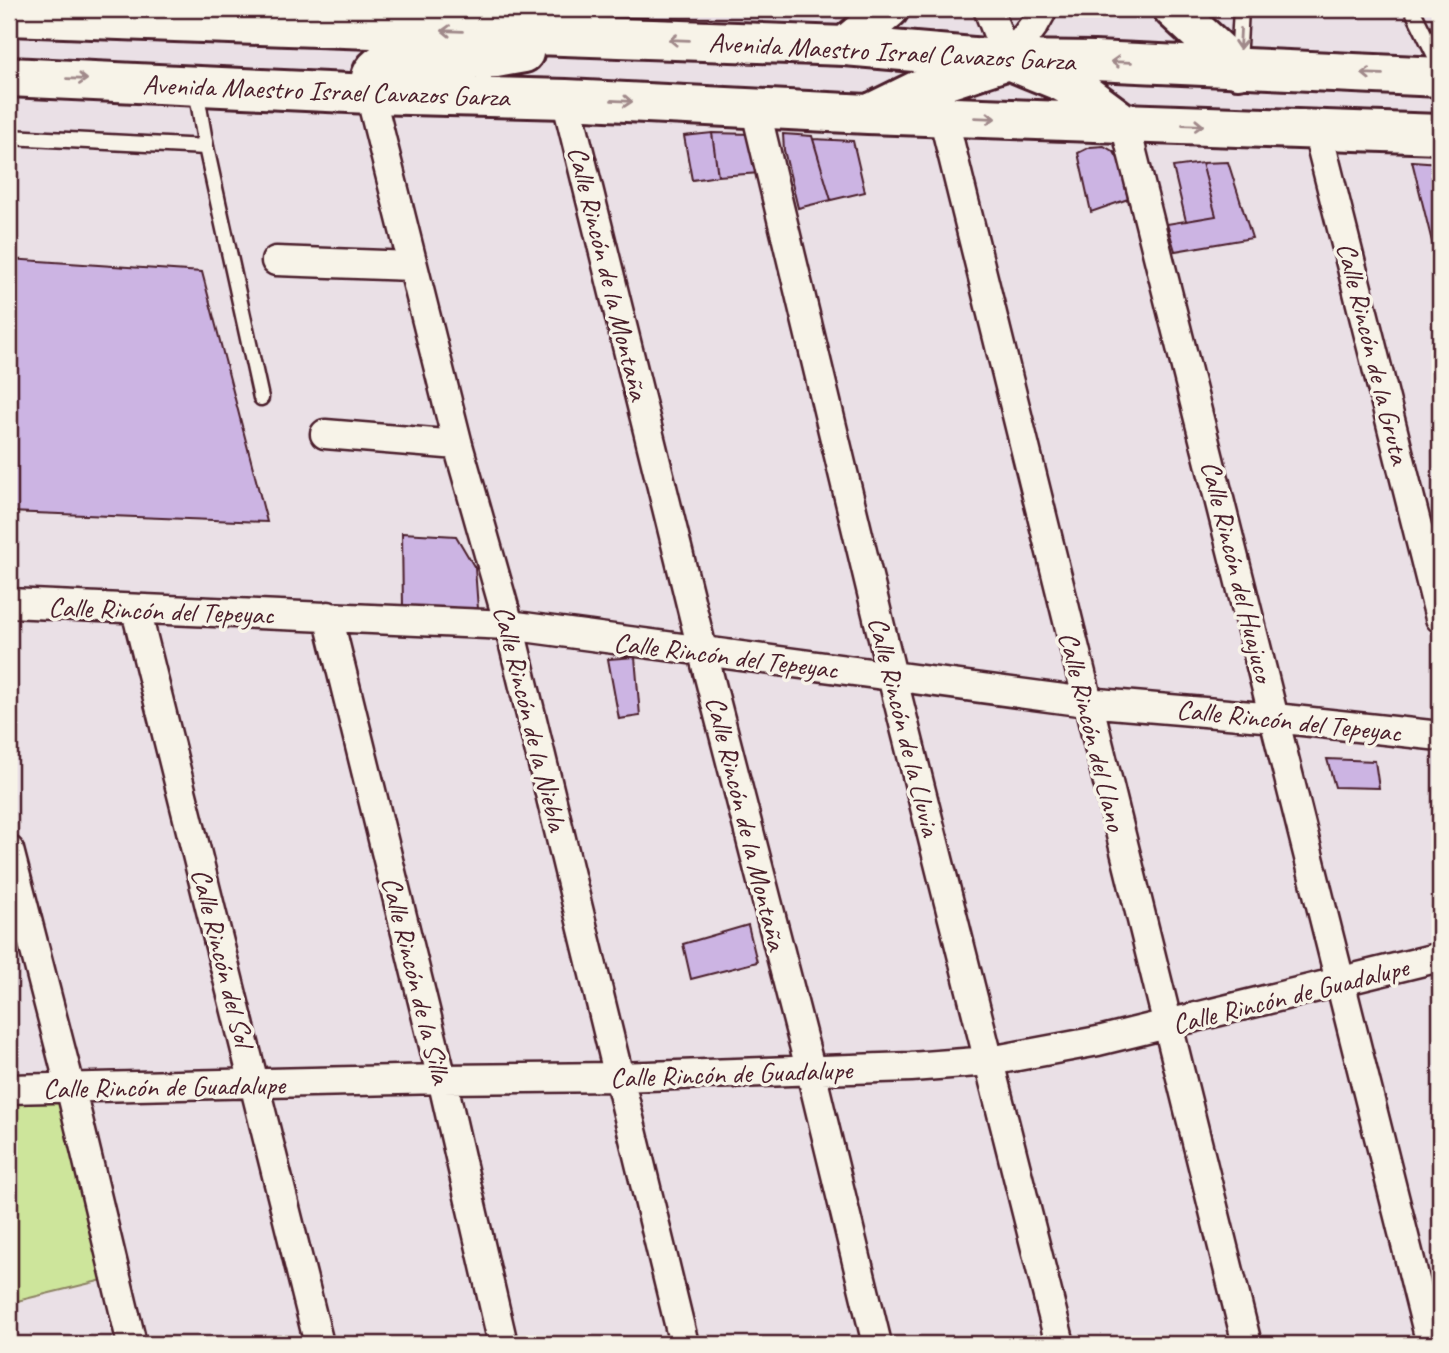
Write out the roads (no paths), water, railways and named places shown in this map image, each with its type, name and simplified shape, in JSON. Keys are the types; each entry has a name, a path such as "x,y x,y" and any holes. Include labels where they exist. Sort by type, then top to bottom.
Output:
{"main road":[{"path":"845,46 889,9"},
{"path":"1173,9 1238,69"},
{"name":"Avenida Maestro Israel Cavazos Garza","path":"9,16 567,26 1008,60 1094,61 1440,77"},
{"path":"370,94 369,76 374,68 383,63 519,55 567,26"},
{"path":"868,114 920,89 1008,60 1086,95 1125,124"},
{"name":"Avenida Maestro Israel Cavazos Garza","path":"9,76 370,94 566,99 868,114 1440,134"}],"street":[{"path":"988,9 1008,60"},
{"path":"1008,60 1043,9"},
{"name":"Calle Rincón de la Niebla","path":"370,94 458,445 509,625 684,1344"},
{"name":"Calle Rincón de la Montaña","path":"566,99 877,1344"},
{"name":"Calle Rincón de la Lluvia","path":"755,107 892,676 1060,1344"},
{"name":"Calle Rincón del Llano","path":"943,116 1247,1344"},
{"name":"Calle Rincón del Huajuco","path":"1125,124 1430,1344"},
{"name":"Calle Rincón de la Gruta","path":"1317,129 1440,618"},
{"path":"276,261 412,266"},
{"path":"325,434 458,445"},
{"name":"Calle Rincón del Tepeyac","path":"9,603 509,625 1086,702 1275,718 1440,736"},
{"name":"Calle Rincón del Sol","path":"136,610 319,1344"},
{"name":"Calle Rincón de la Silla","path":"328,616 442,1079 503,1344"},
{"path":"9,850 70,1086 132,1344"},
{"name":"Calle Rincón de Guadalupe","path":"9,1089 811,1072 990,1060 1097,1041 1167,1025 1440,957"}],"lane":[{"path":"1238,69 1241,9"},
{"path":"1412,9 1440,66"},
{"path":"195,84 206,147 261,398"},
{"path":"9,137 206,147"}]}
